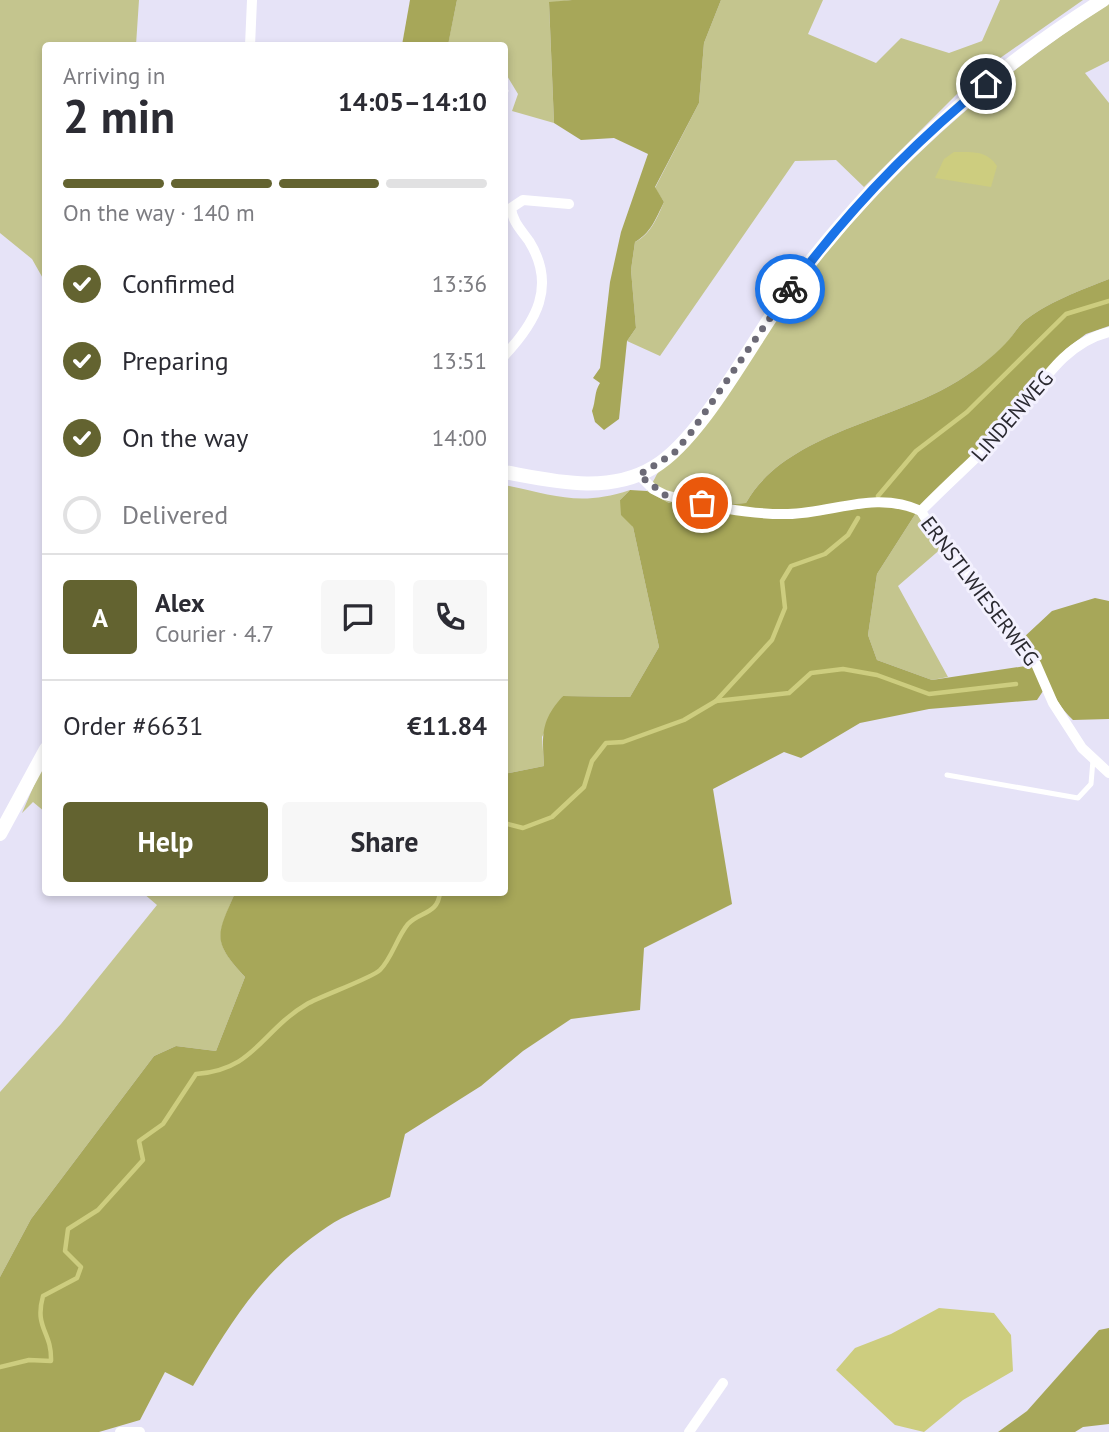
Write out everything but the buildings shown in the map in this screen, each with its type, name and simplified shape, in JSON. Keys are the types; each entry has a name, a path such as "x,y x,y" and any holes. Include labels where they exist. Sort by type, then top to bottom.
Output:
{"street":[{"path":"250,42 252,0"},
{"path":"508,473 578,484 603,483 639,475 674,453 690,434 792,286 827,241 891,172 1006,67 1103,0"},
{"path":"508,351 534,319 542,300 544,284 538,261 508,207 523,200 569,204"},
{"name":"LINDENWEG","path":"921,511 1009,425 1071,350 1096,335 1109,331"},
{"name":"ERNSTLWIESERWEG","path":"639,475 665,495 754,511 801,514 846,503 896,501 921,511 1022,643 1036,664 1059,714 1093,760 1109,773"},
{"path":"0,834 42,756"},
{"path":"690,1432 723,1383"},
{"path":"120,1432 140,1432"}],"lane":[{"path":"947,775 1078,799 1091,784 1093,760"}],"green space":[{"path":"0,0 139,0 136,42 42,42 42,277 32,259 0,233"},
{"path":"457,0 572,0 549,3 554,123 512,111 518,94 508,78 508,42 448,42"},
{"path":"721,0 823,0 808,34 876,63 901,38 949,53 982,41 1000,0 1083,0 976,75 864,187 836,160 795,161 660,356 627,341 636,328 631,270 635,242 649,230 664,202 655,188 699,103 704,43"},
{"path":"1109,4 1109,61 1085,73 1109,103 1109,279 1032,315 1007,343 951,385 839,432 785,461 763,480 746,503 732,504 689,495 669,503 647,491 662,468 691,440 795,291 877,195 987,92 1026,61"},
{"path":"508,486 581,499 630,490 620,500 633,527 659,647 630,697 563,696 542,737 544,766 508,773"},
{"path":"916,513 943,547 898,586 948,677 932,680 877,660 868,635 877,574"},
{"path":"42,767 42,810 33,802 22,813"},
{"path":"146,896 234,896 224,919 221,938 227,955 245,977 216,1051 176,1046 154,1056 31,1219 0,1277 0,1092 61,1024 157,905"}],"shaded area":[{"path":"410,0 457,0 449,42 403,42"},
{"path":"721,0 704,43 699,103 655,187 664,202 649,230 635,242 631,270 636,328 627,341 619,419 604,430 595,422 592,411 600,383 593,378 600,368 610,282 621,232 648,154 614,138 581,140 554,123 549,2"},
{"path":"954,152 978,153 993,161 997,166 991,187 935,178 944,159"},
{"path":"1109,279 1109,326 1086,334 1066,349 970,461 916,513 877,574 868,635 877,660 932,680 1032,665 1043,691 1037,700 929,709 860,723 801,758 784,752 713,789 732,904 644,948 640,1010 571,1019 523,1051 481,1086 405,1134 390,1197 334,1222 284,1261 250,1298 193,1386 165,1372 140,1420 99,1432 0,1432 0,1277 31,1219 154,1056 176,1046 216,1051 245,977 227,955 220,938 224,919 234,896 508,896 508,773 544,766 544,728 550,713 563,696 630,697 659,647 633,527 621,515 620,500 630,490 647,491 669,503 689,495 732,504 746,503 763,480 785,461 839,432 951,385 994,354 1023,322 1064,297"},
{"path":"1095,598 1109,601 1109,719 1073,720 1058,701 1023,638 1052,611"},
{"path":"939,1308 994,1313 1011,1335 1013,1371 963,1400 924,1432 895,1425 836,1370 855,1348 891,1334"},
{"path":"1109,1328 1109,1424 1083,1427 1075,1432 998,1432 1027,1411 1099,1330"}],"waterway":[{"path":"878,496 916,451 967,412 1066,314 1109,301"},
{"path":"716,701 772,640 785,608 782,581 791,566 825,554 848,535 858,518"},
{"path":"508,824 523,828 552,817 584,787 592,761 606,743 623,742 684,720 716,701 789,693 811,673 843,669 877,675 929,694 1016,684"},
{"path":"0,1367 29,1360 51,1361 51,1351 41,1316 43,1296 77,1278 81,1267 65,1251 68,1229 98,1210 143,1160 139,1141 163,1124 196,1074 232,1065 307,1004 380,970 408,924 432,909 439,896"}],"way so far":[{"path":"702,503 665,495 653,489 639,475 674,453 690,434 790,289"}],"route":[{"path":"790,289 860,204 931,132 986,84"}]}
